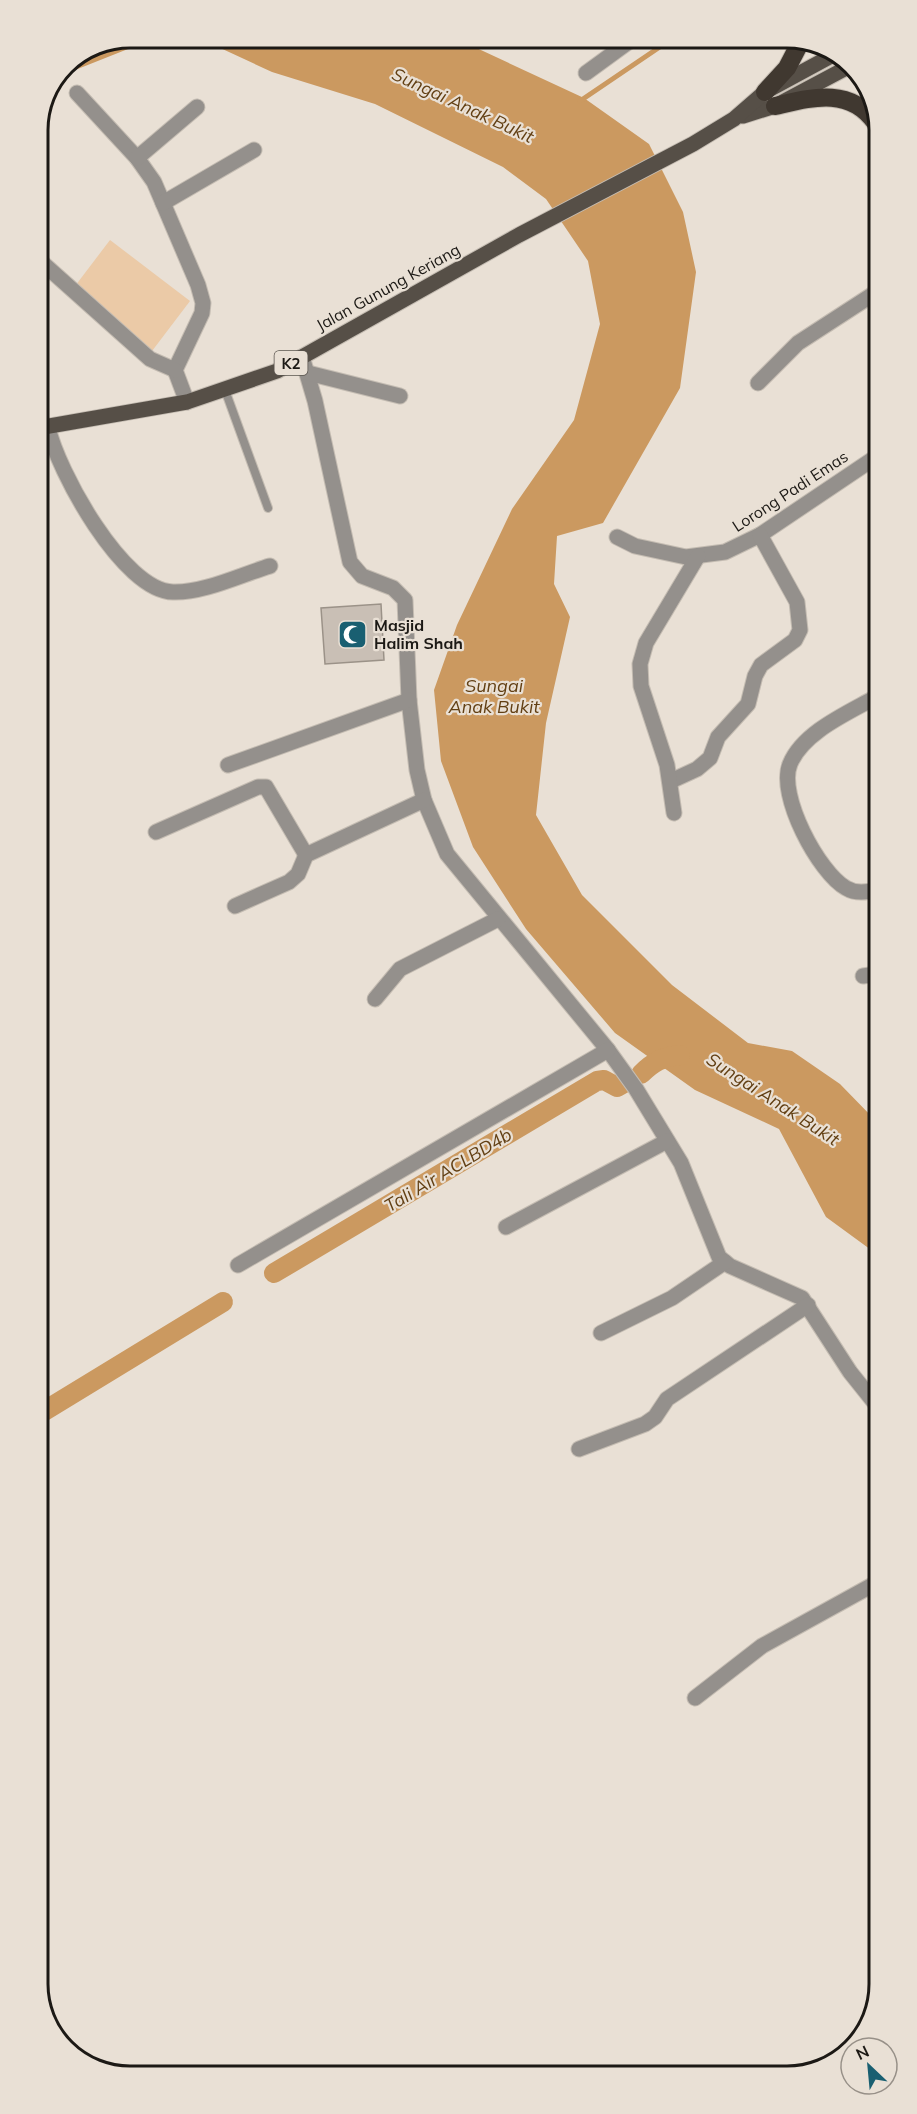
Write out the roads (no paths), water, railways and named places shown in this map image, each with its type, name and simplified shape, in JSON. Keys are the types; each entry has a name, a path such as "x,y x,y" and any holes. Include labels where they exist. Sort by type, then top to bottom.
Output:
{"highway":[{"path":"770,99 797,49"},
{"path":"770,99 831,95 867,112"}],"main road":[{"name":"Jalan Gunung Keriang","path":"48,426 187,402 277,371 519,235 693,144 770,99 828,59"},
{"name":"Jalan Gunung Keriang","path":"770,99 842,69"}],"street":[{"path":"586,73 620,48"},
{"path":"76,93 137,158 154,182 198,285 203,303 199,321 175,370"},
{"path":"137,158 197,107"},
{"path":"163,203 254,150"},
{"path":"48,268 150,359 175,370 187,402"},
{"path":"758,383 806,337 869,297"},
{"path":"302,357 308,373 350,562 362,576 393,588 405,600 409,700 417,770 424,800 447,854 498,919 608,1050 636,1089 681,1163 715,1249 725,1262 802,1298 817,1323 869,1395"},
{"path":"308,373 400,396"},
{"path":"48,451 82,506 121,560 135,575 155,587 171,592 198,588 270,566"},
{"name":"Lorong Padi Emas","path":"618,537 635,546 686,556 725,552 760,535 869,462"},
{"path":"671,781 697,769 710,758 718,737 748,704 761,665 795,640 800,630 796,603 760,535"},
{"path":"674,813 671,781 640,687 640,664 646,643 698,556"},
{"path":"228,765 409,700"},
{"path":"869,702 818,733 801,748 791,762 787,774 791,806 815,851 838,883 856,892 869,893"},
{"path":"156,832 258,787 266,787 306,855"},
{"path":"235,906 289,882 298,874 306,855 424,800"},
{"path":"375,999 400,969 498,919"},
{"path":"238,1265 608,1050"},
{"path":"506,1227 667,1141"},
{"path":"601,1333 672,1298 725,1262"},
{"path":"579,1449 651,1420 667,1399 808,1305"},
{"path":"695,1698 762,1646 869,1587"}],"lane":[{"path":"225,390 268,508"}],"water":[{"name":"Sungai Anak Bukit","path":"130,48 74,71 89,59 104,52"},
{"name":"Sungai Anak Bukit","path":"220,48 476,48 584,98 649,144 683,212 696,272 680,388 603,523 557,536 554,584 570,617 546,723 536,815 582,895 672,985 748,1043 792,1051 840,1084 869,1114 869,1248 826,1217 779,1129 695,1090 615,1033 526,929 473,847 441,761 434,690 457,625 512,509 574,420 600,324 588,261 546,199 503,167 375,104 272,72"}],"waterway":[{"path":"580,101 658,48"},
{"name":"Tali Air ACLBD4b","path":"641,1074 658,1061 680,1055"},
{"name":"Tali Air ACLBD4b","path":"274,1273 597,1081 604,1080 617,1087 624,1083"},
{"name":"Tali Air ACLBD4b","path":"48,1409 223,1302"}],"place":[{"name":"Masjid Halim Shah","path":"353,634"}]}
